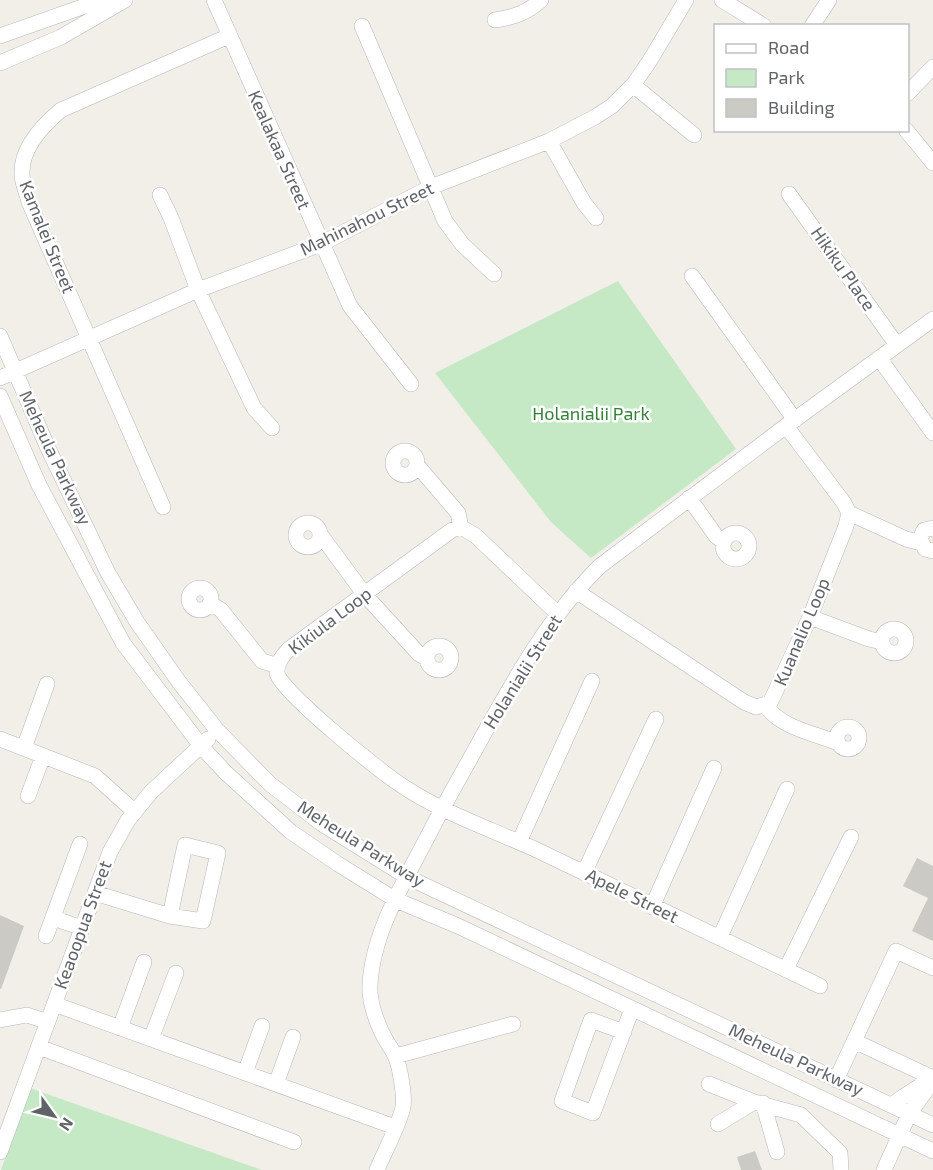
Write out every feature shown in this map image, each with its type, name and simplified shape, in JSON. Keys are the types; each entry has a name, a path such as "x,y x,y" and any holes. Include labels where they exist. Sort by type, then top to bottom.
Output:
{"street":[{"path":"0,36 102,0"},
{"path":"0,63 61,37 125,0"},
{"name":"Kealakaa Street","path":"214,0 350,306 411,384"},
{"path":"495,20 516,16 530,10 541,0"},
{"name":"Mahinahou Street","path":"0,378 198,290 321,244 431,187 549,141 595,117 612,106 633,86 686,0"},
{"path":"722,0 761,24"},
{"path":"813,24 829,0"},
{"path":"362,26 445,221 462,244 494,274"},
{"name":"Kamalei Street","path":"163,507 29,202 21,174 24,159 34,137 45,123 61,110 229,36"},
{"path":"909,92 933,67"},
{"path":"633,86 693,135"},
{"path":"908,132 933,163"},
{"path":"549,141 584,203 597,218"},
{"name":"Hikiku Place","path":"789,194 897,345"},
{"path":"160,195 198,290 254,408 272,428"},
{"path":"692,276 849,513 927,547"},
{"name":"Holanialii Street","path":"377,1170 404,1105 401,1074 396,1056 381,1029 373,1007 370,987 374,957 381,935 407,877 512,683 558,614 600,566 933,319"},
{"name":"Meheula Parkway","path":"0,336 47,446 108,573 137,622 179,682 217,730 270,784 314,818 407,877 933,1125"},
{"path":"879,358 933,433"},
{"name":"Meheula Parkway","path":"0,396 39,485 123,644 201,746 240,787 291,832 396,900 458,926 933,1151"},
{"path":"417,465 458,513 461,527 476,536 558,614"},
{"path":"689,498 716,536 724,542"},
{"name":"Kuanalio Loop","path":"576,591 744,702 756,707 765,706 774,697 810,617 849,513"},
{"name":"Kikiula Loop","path":"443,809 401,785 319,719 284,686 277,674 278,666 289,649 452,530 461,527"},
{"path":"927,547 920,539 924,530 933,528"},
{"path":"320,534 364,595 418,654 427,659"},
{"path":"210,603 221,610 262,661 278,666"},
{"path":"810,617 882,642"},
{"path":"519,842 592,681"},
{"path":"24,748 47,684"},
{"path":"765,706 781,722 838,743"},
{"path":"584,873 656,719"},
{"name":"Keaoopua Street","path":"0,1152 6,1119 39,1047 110,852 135,812 151,792 217,730"},
{"path":"0,739 94,776 135,812"},
{"path":"28,796 43,756"},
{"path":"652,907 714,768"},
{"path":"720,937 787,789"},
{"name":"Apele Street","path":"443,809 519,842 820,986"},
{"path":"786,969 851,837"},
{"path":"46,936 80,844"},
{"path":"95,893 170,916 203,921 218,853 185,845 170,916"},
{"path":"53,918 82,928"},
{"path":"837,1080 896,951 933,968"},
{"path":"120,1028 144,962"},
{"path":"151,1039 176,973"},
{"path":"54,1004 394,1127"},
{"path":"624,1032 591,1020 562,1101 593,1113 624,1032 632,1009"},
{"path":"0,1020 27,1015 48,1022"},
{"path":"396,1056 513,1024"},
{"path":"245,1073 262,1026"},
{"path":"276,1084 293,1037"},
{"path":"854,1041 933,1080"},
{"path":"39,1047 294,1142"},
{"path":"891,1105 915,1091 925,1082 933,1080"},
{"path":"884,1170 909,1114 933,1080"},
{"path":"710,1084 759,1103 801,1115 840,1153 841,1170"},
{"path":"718,1124 759,1103"},
{"path":"759,1103 777,1152"}],"green space":[{"name":"Holanialii Park","path":"618,281 736,449 591,558 551,522 435,373"},
{"path":"30,1088 262,1170 1,1170"}],"building":[{"path":"917,858 933,866 933,941 912,931 928,898 903,886"},
{"path":"0,915 24,926 1,989 0,989"},
{"path":"755,1151 762,1170 741,1170 737,1157"}]}
